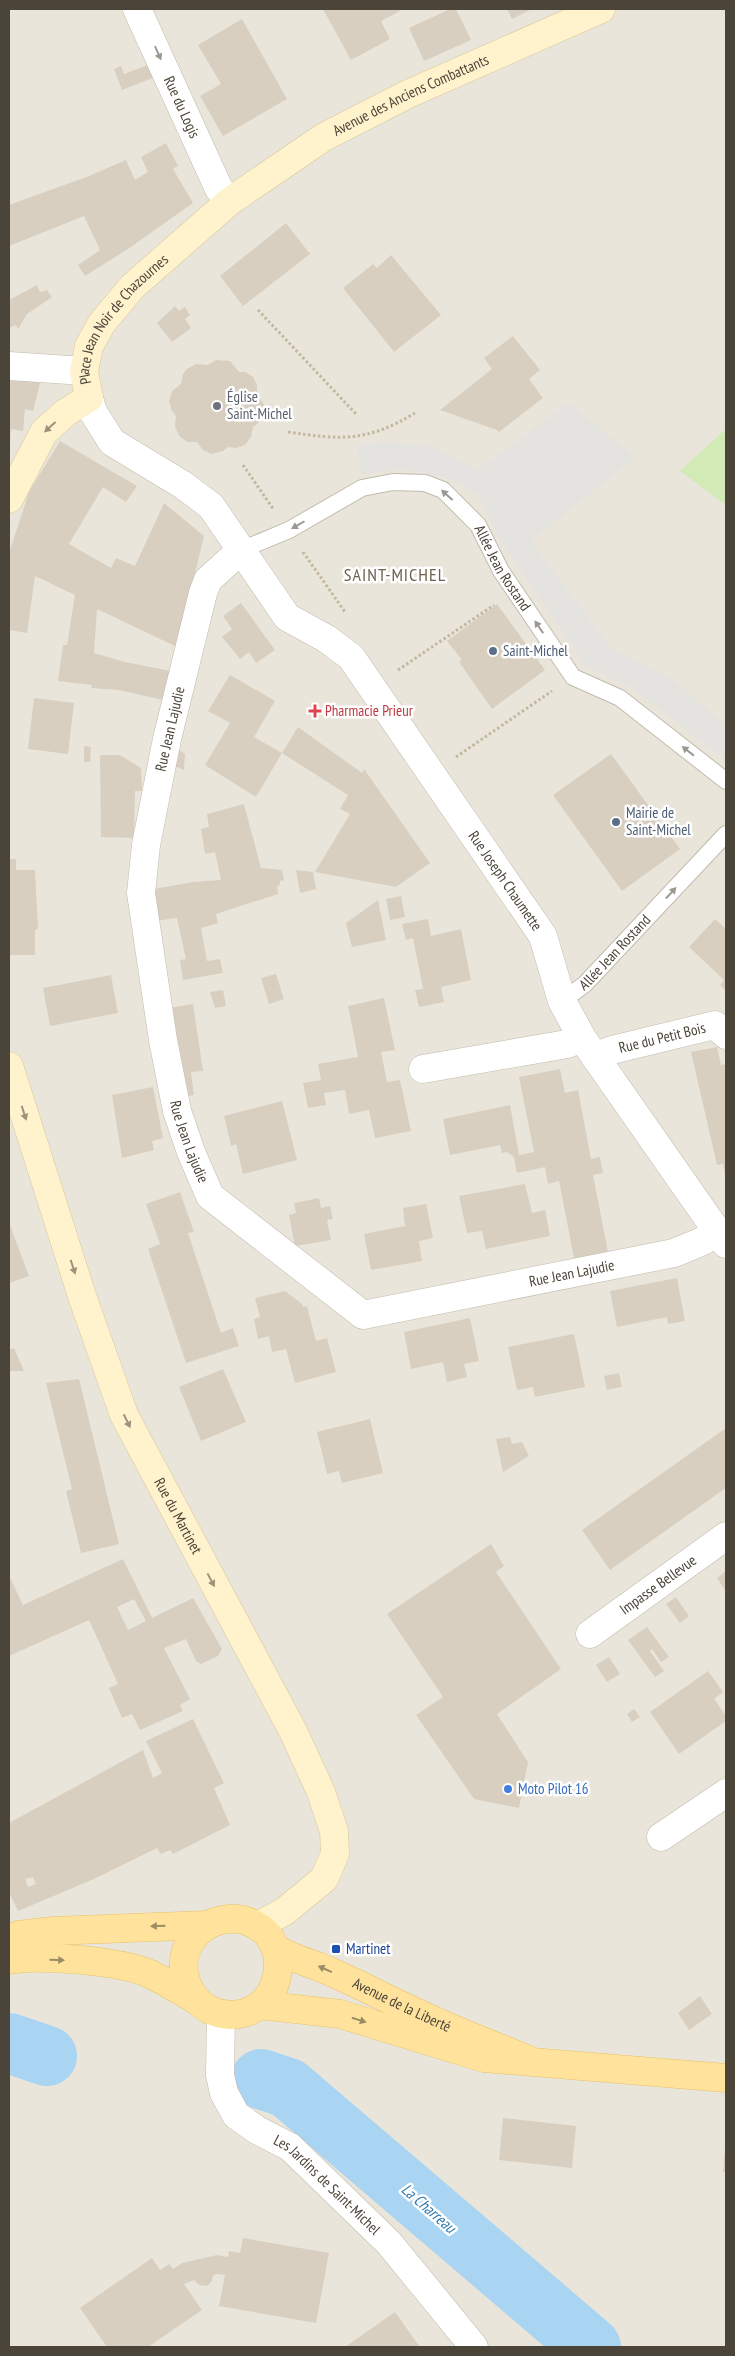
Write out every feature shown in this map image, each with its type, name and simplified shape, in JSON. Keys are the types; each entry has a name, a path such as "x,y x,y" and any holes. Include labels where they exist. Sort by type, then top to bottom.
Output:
{"main road":[{"path":"198,2001 190,1991 183,1967 190,1943 197,1933 207,1925 220,1920 246,1921 258,1926"},
{"path":"9,1940 18,1935 53,1931 207,1925"},
{"name":"Avenue de la Liberté","path":"258,1926 276,1948 331,1971 435,2021 529,2060"},
{"path":"260,2005 271,1994 278,1980 280,1964 276,1948"},
{"path":"9,1960 85,1961 133,1968 150,1974 221,2014"},
{"name":"Avenue de la Liberté","path":"221,2014 241,2013 260,2005 340,2014 484,2058 529,2060 726,2078"}],"street":[{"name":"Rue du Logis","path":"138,9 219,189 230,201"},
{"name":"Avenue des Anciens Combattants","path":"230,201 324,137 408,94 601,9"},
{"name":"Place Jean Noir de Chazournes","path":"230,201 132,287 102,323 90,346 84,371 93,412 112,442 183,485 211,506 242,550"},
{"path":"9,366 84,371"},
{"path":"9,499 44,432 65,413 90,398"},
{"name":"Rue Joseph Chaumette","path":"242,550 287,617 327,639 351,657 543,936 562,1000 588,1047 722,1237"},
{"name":"Rue Jean Lajudie","path":"242,550 208,580 203,593 167,739 146,846 141,893 162,1040 178,1111 191,1152 210,1196 363,1315 674,1253 703,1241 722,1237"},
{"name":"Rue du Petit Bois","path":"588,1047 612,1050 715,1025 726,1035"},
{"path":"423,1069 567,1044 588,1047"},
{"name":"Rue du Martinet","path":"9,1066 82,1296 124,1415 293,1730 321,1792 334,1831 334,1854 324,1880 285,1911 258,1926"},
{"name":"Impasse Bellevue","path":"590,1634 726,1536"},
{"path":"661,1838 726,1793"},
{"name":"Les Jardins de Saint-Michel","path":"221,2014 220,2075 224,2093 236,2114 257,2130 290,2147 390,2243 474,2347"}],"lane":[{"name":"Allée Jean Rostand","path":"242,550 289,530 362,488 393,482 425,483 442,490 478,525 501,571 573,677"},
{"path":"573,677 620,698 726,781"},
{"name":"Allée Jean Rostand","path":"562,1000 585,984 726,834"}],"path":[{"path":"258,310 356,414"},
{"path":"288,432 323,437 352,438 377,432 415,413"},
{"path":"397,670 514,591"},
{"path":"449,762 573,677"}],"shaded area":[{"path":"9,9 726,9 726,2347 9,2347"},
{"path":"568,403 636,457 531,541 614,651 668,676 726,725 726,761 632,688 587,667 499,538 479,496 450,479 399,469 361,475 357,445 388,442 435,447 478,470"}],"green space":[{"path":"726,429 726,505 680,471"}],"building":[{"path":"323,9 398,9 400,11 381,21 390,39 351,60"},
{"path":"450,9 456,9 471,40 424,61 409,28"},
{"path":"507,9 532,9 512,19"},
{"path":"242,19 287,99 223,136 200,96 221,84 198,45"},
{"path":"148,65 155,77 122,90 114,69 121,66 124,74"},
{"path":"166,143 178,166 173,169 193,203 128,249 85,276 78,265 100,250 84,216 9,246 9,205 89,176 126,160 135,180 148,172 141,157"},
{"path":"286,223 310,254 243,306 220,276"},
{"path":"391,255 441,315 394,352 343,288 373,264 377,268"},
{"path":"37,285 40,292 47,290 52,297 27,314 18,329 16,325 9,328 9,300"},
{"path":"175,306 179,311 185,307 190,315 185,319 191,328 172,342 157,323"},
{"path":"513,336 540,370 529,379 543,398 499,432 440,410 492,369 484,358"},
{"name":"Église Saint-Michel","path":"216,360 230,361 239,372 245,372 253,377 257,385 257,394 264,405 265,412 261,421 253,427 251,437 245,445 236,448 228,447 223,451 211,454 203,450 197,442 187,442 179,436 175,426 176,416 172,411 169,401 172,391 181,384 183,374 187,369 196,364 208,365"},
{"path":"9,376 40,383 33,411 25,409 23,431 11,429 10,441"},
{"path":"60,441 137,486 126,502 103,487 69,544 111,568 116,558 135,566 164,503 204,536 177,647 97,609 94,653 125,662 171,671 163,700 119,690 91,688 92,685 58,681 63,645 67,645 75,595 35,576 27,633 9,630 9,553 29,492"},
{"path":"241,603 275,650 256,663 249,652 240,659 222,637 232,629 223,616"},
{"name":"Saint-Michel","path":"497,604 545,670 492,709 459,662 462,660 447,641"},
{"path":"230,675 275,701 254,737 282,753 256,797 205,765 230,723 208,711"},
{"path":"34,698 74,703 68,754 28,749"},
{"path":"298,727 362,773 364,769 430,863 396,887 315,872 350,814 340,809 348,795 282,753"},
{"path":"84,746 91,747 90,762 84,762"},
{"path":"175,747 185,754 184,770 172,765"},
{"name":"Mairie de Saint-Michel","path":"611,754 680,849 622,891 553,795"},
{"path":"100,755 120,755 141,768 142,791 135,791 134,838 101,837"},
{"path":"244,804 261,868 282,870 284,880 280,881 280,885 277,886 278,894 216,914 218,923 201,928 207,961 220,959 223,973 183,980 180,960 186,959 177,918 155,921 154,889 193,882 221,880 215,852 205,854 201,829 209,827 207,814"},
{"path":"9,859 16,859 16,870 35,870 38,929 35,930 35,955 9,955"},
{"path":"296,870 313,872 316,889 300,893"},
{"path":"401,896 405,917 390,920 386,899"},
{"path":"378,900 386,940 352,947 346,923"},
{"path":"428,919 431,936 461,929 471,980 441,987 444,1002 419,1007 415,990 423,989 413,938 406,940 402,924"},
{"path":"715,919 726,929 726,991 720,985 724,980 689,947"},
{"path":"276,974 284,999 269,1004 261,978"},
{"path":"111,975 118,1013 50,1026 43,988"},
{"path":"223,990 226,1006 215,1008 210,992"},
{"path":"384,998 395,1050 381,1052 387,1082 400,1080 411,1131 375,1138 369,1110 349,1114 345,1090 324,1093 326,1105 308,1108 303,1083 321,1080 318,1064 358,1057 348,1006"},
{"path":"193,1004 203,1071 191,1072 194,1095 181,1097 168,1008"},
{"path":"717,1047 721,1065 726,1064 725,1175 723,1164 717,1165 691,1052"},
{"path":"560,1069 565,1093 578,1090 591,1159 600,1157 603,1173 593,1175 608,1252 574,1258 559,1181 548,1184 545,1167 517,1173 514,1157 507,1152 502,1153 500,1145 450,1155 443,1119 510,1105 519,1155 534,1152 519,1077"},
{"path":"153,1087 163,1138 152,1141 154,1150 122,1158 112,1095"},
{"path":"282,1101 297,1160 243,1174 236,1144 231,1146 224,1116"},
{"path":"525,1184 532,1213 545,1210 550,1236 486,1249 482,1231 467,1233 459,1196"},
{"path":"180,1192 194,1232 188,1233 221,1333 233,1328 239,1346 186,1363 148,1249 160,1244 146,1204"},
{"path":"319,1198 321,1208 330,1206 333,1219 327,1220 331,1240 295,1246 289,1215 296,1213 294,1203"},
{"path":"426,1204 433,1238 419,1241 422,1261 371,1270 364,1234 405,1226 403,1208"},
{"path":"9,1226 29,1276 9,1283"},
{"path":"677,1278 685,1321 668,1324 667,1317 617,1327 610,1291"},
{"path":"285,1291 302,1304 303,1307 307,1306 316,1341 327,1338 336,1372 295,1383 286,1349 272,1352 269,1336 258,1339 254,1319 260,1317 255,1298"},
{"path":"470,1318 479,1361 464,1364 467,1377 447,1382 443,1362 411,1369 404,1332"},
{"path":"574,1334 585,1387 535,1397 533,1387 517,1390 508,1347"},
{"path":"14,1348 24,1371 9,1371 9,1350"},
{"path":"223,1369 246,1422 201,1441 179,1387"},
{"path":"619,1373 622,1387 607,1390 604,1376"},
{"path":"79,1379 119,1544 81,1553 66,1491 72,1489 46,1383"},
{"path":"370,1419 383,1473 342,1483 339,1471 327,1474 317,1432"},
{"path":"726,1428 726,1488 610,1570 582,1530"},
{"path":"510,1437 512,1444 522,1442 529,1456 503,1472 496,1439"},
{"path":"491,1544 504,1566 496,1572 561,1669 497,1714 528,1762 519,1808 474,1799 416,1715 443,1697 387,1614"},
{"path":"123,1559 152,1618 193,1598 222,1649 218,1656 201,1664 196,1661 186,1639 164,1648 190,1699 180,1705 183,1711 140,1730 132,1714 122,1718 109,1688 118,1684 89,1620 9,1656 9,1575 23,1605","holes":["134,1599 146,1621 128,1630 117,1607"]},
{"path":"726,1571 726,1592 717,1578"},
{"path":"676,1597 689,1616 680,1623 666,1604"},
{"path":"647,1627 669,1657 661,1662 652,1649 650,1651 664,1671 655,1677 628,1640"},
{"path":"609,1657 620,1674 607,1682 596,1665"},
{"path":"708,1671 723,1692 714,1699 726,1716 726,1721 679,1754 650,1712"},
{"path":"634,1709 640,1717 632,1722 627,1714"},
{"path":"193,1719 224,1783 214,1788 230,1825 173,1854 170,1850 161,1854 157,1848 94,1879 18,1911 9,1892 9,1823 143,1750 153,1778 162,1773 146,1741","holes":["33,1877 36,1884 28,1887 25,1879"]},
{"path":"700,1996 712,2014 689,2030 678,2013"},
{"path":"503,2118 576,2126 572,2168 499,2160"},
{"path":"725,2147 726,2172 723,2172"},
{"path":"243,2238 329,2253 316,2323 219,2306 225,2275 218,2274 213,2275 212,2281 207,2286 199,2285 194,2280 184,2284 202,2310 148,2347 107,2347 80,2308 152,2258 160,2270 169,2264 173,2269 182,2263 217,2255 228,2257 229,2251 240,2253"},
{"path":"395,2312 420,2347 345,2347"}],"waterway":[{"name":"La Charreau","path":"9,2043 47,2056"},
{"name":"La Charreau","path":"261,2079 288,2088 591,2347"}],"place":[{"name":"Église Saint-Michel","path":"217,406"},
{"name":"Saint-Michel","path":"493,651"},
{"name":"Pharmacie Prieur","path":"315,711"},
{"name":"Mairie de Saint-Michel","path":"616,822"},
{"name":"Moto Pilot 16","path":"508,1789"},
{"name":"Martinet","path":"336,1949"}],"district":[{"name":"SAINT-MICHEL","path":"395,575"}]}
